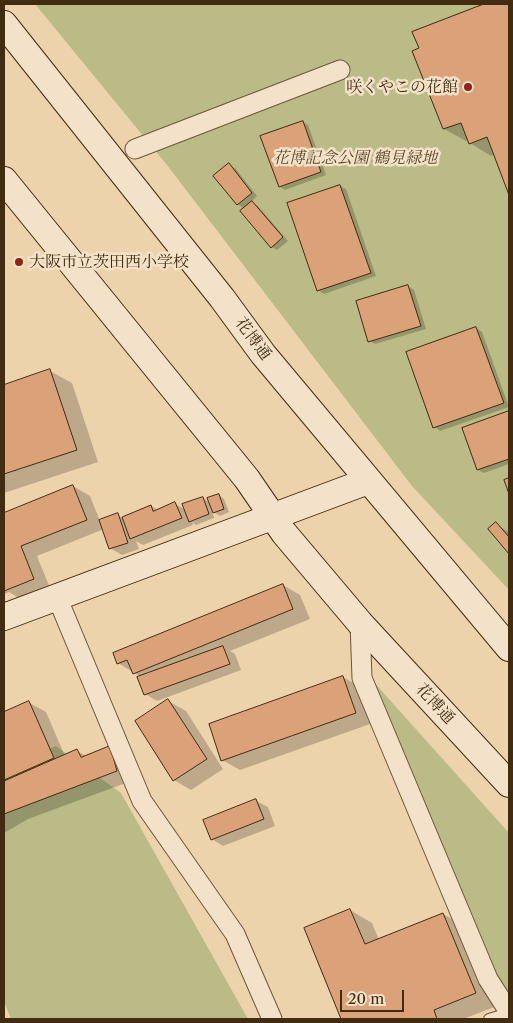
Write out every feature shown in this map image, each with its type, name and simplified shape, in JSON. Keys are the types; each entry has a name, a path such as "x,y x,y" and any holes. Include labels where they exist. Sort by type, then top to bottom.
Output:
{"street":[{"name":"花博通","path":"4,24 222,298 263,354 509,648"},
{"path":"135,149 340,70"},
{"name":"花博通","path":"4,180 241,472 271,516 360,622 509,784"},
{"path":"4,617 368,481"},
{"path":"58,597 142,801 235,934 272,1019"},
{"path":"360,622 362,678 488,979 509,1012"}],"lane":[{"path":"489,1019 509,1012"}],"green space":[{"name":"花博記念公園 鶴見緑地","path":"35,4 509,4 509,590 412,486 167,165"},
{"path":"371,679 509,833 509,999 492,972"},
{"path":"56,746 121,793 248,1019 11,1019 4,1001 4,766"}],"building":[{"name":"咲くやこの花館","path":"484,4 509,4 509,195 487,137 469,144 461,123 443,129 412,51 419,48 412,32"},
{"path":"303,121 321,172 279,187 260,136"},
{"path":"229,163 252,193 237,205 213,176"},
{"path":"340,185 371,273 317,291 287,203"},
{"path":"252,201 283,237 271,248 240,211"},
{"path":"408,285 421,326 368,342 356,301"},
{"path":"476,327 504,403 433,428 406,352"},
{"path":"50,369 77,450 4,474 4,385"},
{"path":"509,411 509,459 477,470 462,428"},
{"path":"509,478 509,494 504,480"},
{"path":"73,485 87,520 21,546 34,579 4,591 4,513"},
{"path":"219,494 224,509 213,513 207,498"},
{"path":"203,497 209,514 189,522 182,504"},
{"path":"175,502 182,518 130,539 122,517 151,505 153,511"},
{"path":"118,513 128,543 109,549 99,520"},
{"path":"496,522 509,537 509,554 488,529"},
{"path":"283,584 293,609 133,674 127,660 117,664 113,653"},
{"path":"223,646 230,664 144,695 137,677"},
{"path":"343,676 356,713 221,761 209,724"},
{"path":"168,699 207,759 173,781 135,721"},
{"path":"29,701 54,758 4,780 4,712"},
{"path":"110,746 117,771 4,814 4,781 77,749 81,757"},
{"path":"256,799 264,819 211,840 203,820"},
{"path":"350,909 365,944 443,913 476,993 434,1010 437,1019 341,1019 304,928"}],"place":[{"name":"咲くやこの花館","path":"468,87"},
{"name":"大阪市立茨田西小学校","path":"19,262"}]}
